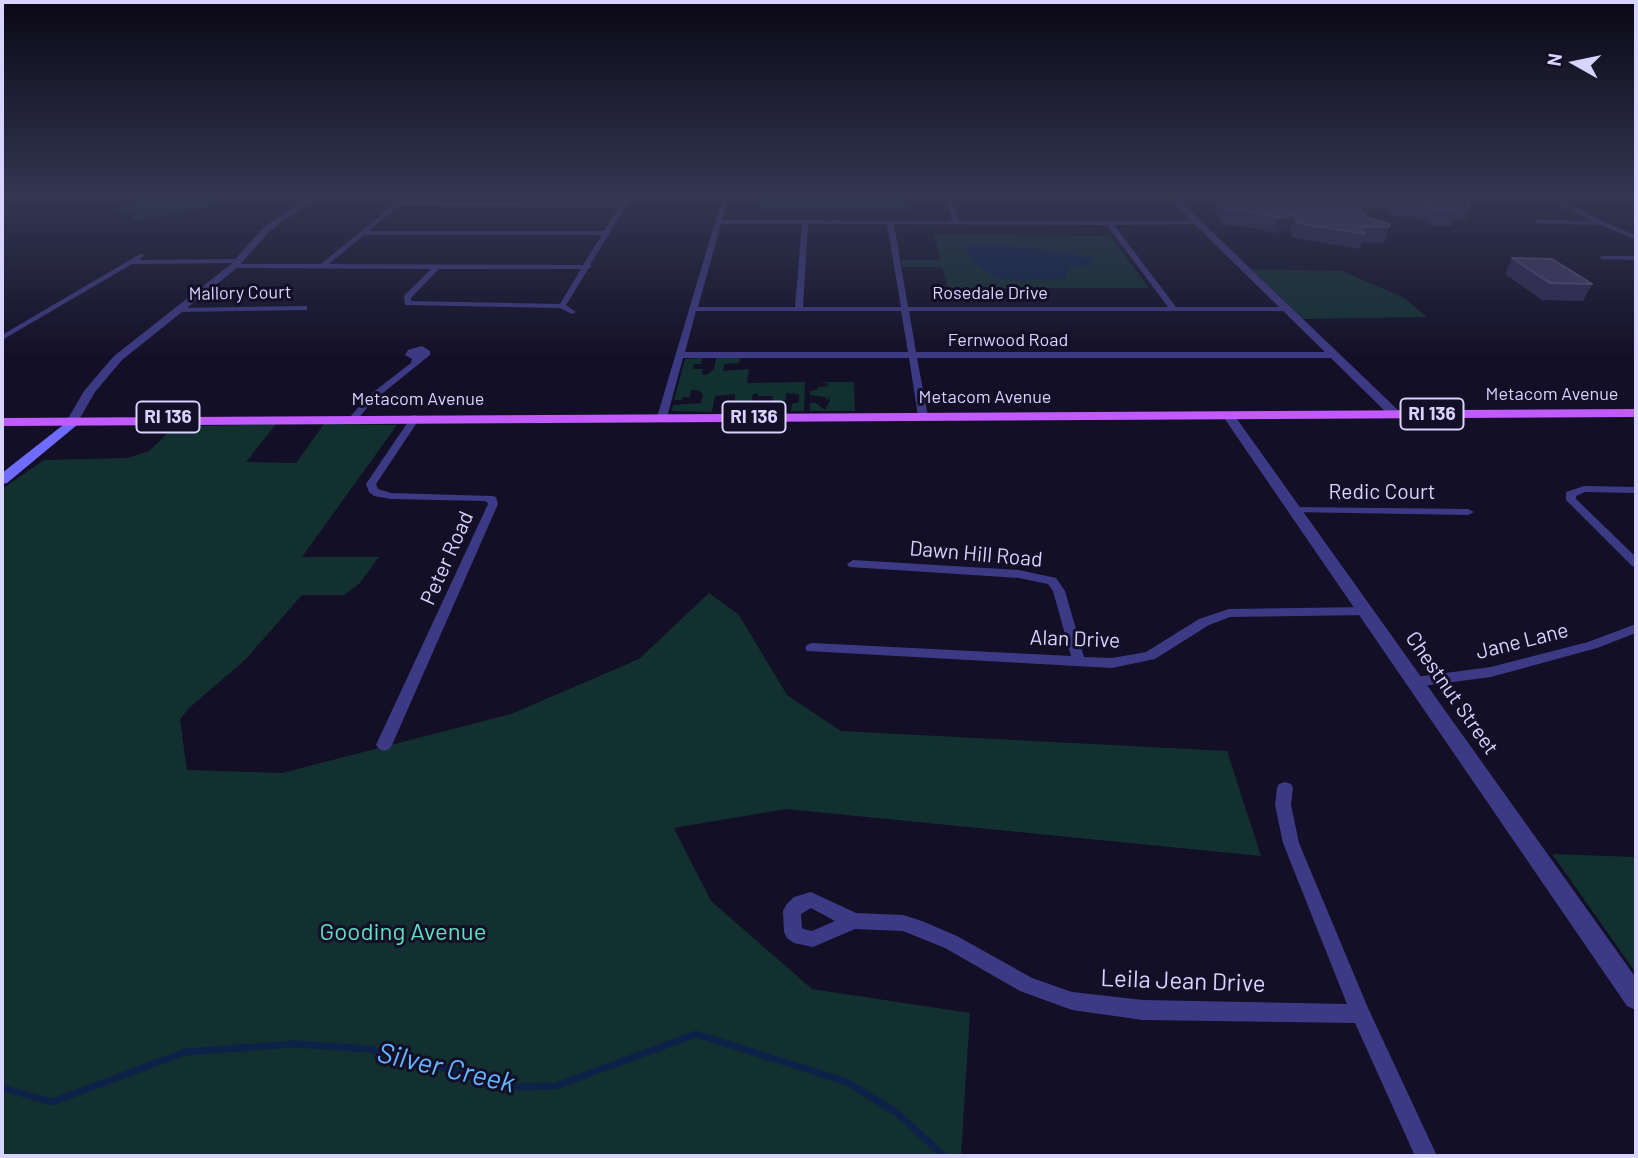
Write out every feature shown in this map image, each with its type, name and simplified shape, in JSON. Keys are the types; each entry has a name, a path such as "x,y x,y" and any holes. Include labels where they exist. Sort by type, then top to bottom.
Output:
{"main road":[{"name":"Metacom Avenue","path":"2,422 1636,413"},
{"name":"Metacom Avenue","path":"2,416 74,420"},
{"path":"2,480 74,420"}],"street":[{"path":"74,420 108,368 236,264 245,253"},
{"path":"323,266 339,253"},
{"path":"562,306 596,253"},
{"path":"662,417 710,253"},
{"path":"799,309 803,253"},
{"path":"895,253 923,416"},
{"path":"1132,253 1174,309"},
{"path":"1228,253 1396,415"},
{"path":"2,338 142,255"},
{"path":"1602,258 1636,258"},
{"path":"131,262 588,267"},
{"path":"437,267 407,298 408,303 562,306 572,312"},
{"name":"Mallory Court","path":"177,310 304,308"},
{"name":"Rosedale Drive","path":"695,309 1286,309"},
{"name":"Fernwood Road","path":"682,355 1334,355"},
{"path":"353,419 370,399 415,364 416,360"},
{"name":"Chestnut Street","path":"1228,415 1636,998"},
{"name":"Peter Road","path":"384,745 493,505 492,499 484,498 391,496 373,490 371,484 415,418"},
{"path":"1636,490 1584,489 1570,494 1583,512 1636,563"},
{"name":"Redic Court","path":"1295,510 1468,512"},
{"name":"Dawn Hill Road","path":"853,564 1019,574 1052,581 1059,592 1079,662"},
{"name":"Alan Drive","path":"811,648 1112,663 1141,660 1176,643 1204,622 1229,612 1367,611"},
{"name":"Jane Lane","path":"1415,682 1491,672 1592,645 1636,628"},
{"path":"1285,788 1283,805 1291,843 1361,1014 1426,1156"},
{"name":"Leila Jean Drive","path":"853,921 903,923 916,927 951,942 1027,985 1072,1001 1143,1010 1361,1014"}],"green space":[{"path":"938,253 1123,253 1149,288 948,288 942,267 902,267 901,260 940,260"},
{"path":"1252,269 1342,271 1403,297 1427,317 1303,319"},
{"path":"741,357 739,363 724,364 723,371 749,369 747,383 805,382 804,411 791,411 792,404 799,402 799,394 786,393 785,402 772,405 773,396 758,396 758,393 753,394 751,402 765,404 750,407 745,412 729,405 735,402 735,394 715,396 712,412 672,411 673,405 701,403 703,394 698,390 691,390 690,397 674,400 685,359 702,358 701,364 694,364 693,369 703,369 702,374 707,375 714,369 716,358"},
{"path":"817,382 854,382 855,411 810,411 810,403 816,403 825,410 830,401 829,395 828,401 825,397 810,395 810,391 817,390 818,387 828,386 827,383"},
{"name":"Gooding Avenue","path":"276,424 246,462 296,463 324,424 397,425 302,557 379,557 359,584 344,595 302,595 245,660 188,709 180,720 187,770 282,773 511,714 639,659 709,593 739,615 787,695 841,731 1227,751 1261,856 786,809 674,828 711,901 812,989 970,1013 961,1156 2,1156 2,489 44,460 127,458 149,451 174,427"},
{"path":"1552,854 1636,857 1636,973"}],"water":[{"path":"968,253 1069,253 1093,257 1096,260 1090,265 1068,269 1066,279 1034,279 1023,282 996,278 976,265"}],"building":[{"path":"1512,258 1552,259 1592,284 1550,283"}],"waterway":[{"name":"Silver Creek","path":"2,1088 52,1102 185,1052 295,1044 368,1049 518,1087 556,1086 696,1034 847,1082 897,1113 944,1156"}]}
